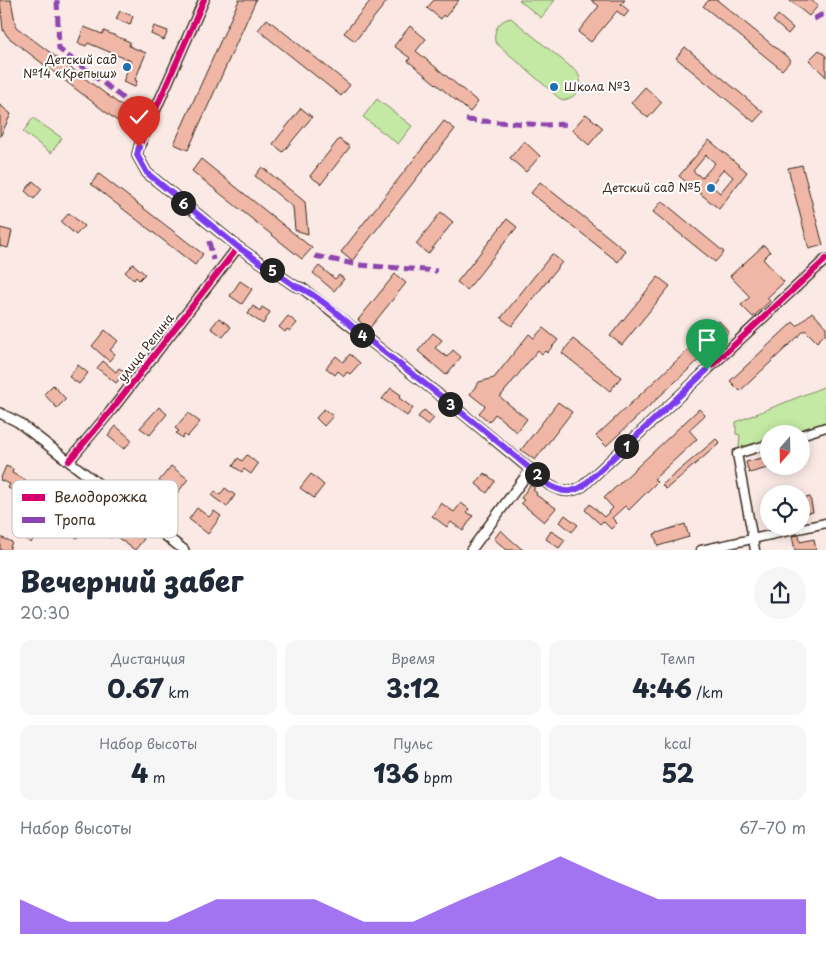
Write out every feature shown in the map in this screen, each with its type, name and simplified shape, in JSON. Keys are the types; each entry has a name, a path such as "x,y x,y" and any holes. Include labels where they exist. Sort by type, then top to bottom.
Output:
{"street":[{"path":"204,0 139,147 137,155 147,173 238,247 308,292 560,491 570,492 583,486 826,259"},
{"name":"улица Репина","path":"69,461 110,412 238,247"},
{"path":"0,413 18,422 94,480"},
{"path":"810,432 826,427"},
{"path":"755,550 736,454 760,447"},
{"path":"471,550 531,469"},
{"path":"701,550 826,523"},
{"path":"168,538 184,550"}],"green space":[{"path":"519,0 555,0 541,18"},
{"path":"511,18 577,72 580,86 573,96 563,100 559,98 495,42 495,33 500,23"},
{"path":"377,99 412,126 398,144 363,117"},
{"path":"33,118 62,138 51,153 23,132"},
{"path":"826,386 826,422 810,427 810,425 760,425 760,442 739,448 740,435 736,434 736,422"}],"building":[{"path":"0,0 11,0 16,27 142,121 133,133 8,37 3,30"},
{"path":"239,0 256,0 188,150 174,144"},
{"path":"371,0 388,0 355,41 344,33"},
{"path":"434,0 459,0 445,17 443,15 441,19 427,8"},
{"path":"591,0 625,0 621,4 629,11 624,17 617,11 591,42 578,32 599,6"},
{"path":"709,0 717,0 791,60 782,70 703,6"},
{"path":"789,0 811,0 818,6 809,16"},
{"path":"120,11 133,16 130,25 116,19"},
{"path":"778,15 793,28 788,34 773,21"},
{"path":"267,19 350,85 341,96 258,30"},
{"path":"154,26 168,31 164,40 151,34"},
{"path":"410,26 426,39 416,51 478,102 470,112 408,61 410,58 394,46"},
{"path":"84,27 102,34 104,31 130,42 129,46 146,53 135,80 137,81 135,87 123,82 131,61 88,43 86,46 78,43"},
{"path":"685,47 763,112 754,122 676,58"},
{"path":"819,50 826,56 826,77 809,60"},
{"path":"645,87 662,102 648,118 631,103"},
{"path":"0,105 11,114 0,137"},
{"path":"301,108 312,117 283,152 273,144"},
{"path":"586,114 603,128 589,145 572,130"},
{"path":"444,121 455,129 352,261 341,252"},
{"path":"339,139 350,147 321,184 310,176"},
{"path":"709,140 747,172 719,209 679,176","holes":["706,155 715,163 702,178 693,171","724,169 733,177 720,193 711,185"]},
{"path":"524,141 540,156 526,172 510,158"},
{"path":"201,159 312,248 302,259 192,171"},
{"path":"802,165 823,245 809,249 788,168"},
{"path":"262,167 305,202 308,234 295,230 293,207 255,176"},
{"path":"99,174 203,254 195,265 91,184"},
{"path":"33,181 42,189 34,199 25,191"},
{"path":"540,182 626,251 618,262 531,193"},
{"path":"662,201 724,252 715,262 653,212"},
{"path":"441,212 453,222 428,254 416,244"},
{"path":"69,213 84,226 76,235 61,222"},
{"path":"507,219 517,227 467,290 457,282"},
{"path":"0,228 12,231 8,248 0,246"},
{"path":"764,245 770,252 763,259 784,282 767,298 770,301 753,317 741,305 750,297 730,276"},
{"path":"552,254 562,262 512,326 501,318"},
{"path":"133,264 145,274 139,280 136,277 134,280 125,272"},
{"path":"319,266 335,279 339,275 344,279 334,291 313,273"},
{"path":"395,274 406,283 369,329 358,320"},
{"path":"658,277 670,286 622,345 610,336"},
{"path":"240,281 252,289 242,304 230,296"},
{"path":"253,306 260,311 262,307 270,312 263,324 248,314"},
{"path":"812,312 826,327 826,333 817,342 805,330 740,391 730,381 793,322 797,326"},
{"path":"288,316 297,323 290,331 287,329 285,332 279,327"},
{"path":"219,318 231,327 223,337 211,328"},
{"path":"719,321 729,332 606,446 596,436"},
{"path":"543,328 558,340 547,353 545,351 542,354 538,350 500,397 527,419 517,432 495,414 489,422 479,413 485,406 470,394 479,382 494,378 529,334 534,338"},
{"path":"105,330 118,341 110,350 115,354 109,361 92,346"},
{"path":"433,333 442,340 435,348 447,357 453,350 461,357 446,375 418,351"},
{"path":"573,339 621,377 610,391 562,353"},
{"path":"350,354 360,363 350,374 347,372 344,376 338,371 335,375 326,368 336,356 343,362"},
{"path":"103,361 116,372 119,368 125,372 116,383 97,368"},
{"path":"78,365 88,373 79,384 69,377"},
{"path":"53,385 66,399 57,408 44,394"},
{"path":"391,388 401,395 399,398 413,408 407,416 382,399"},
{"path":"558,402 572,412 535,460 521,450"},
{"path":"159,407 167,414 150,435 140,428"},
{"path":"324,409 333,416 324,426 316,418"},
{"path":"699,409 705,415 689,430 697,439 654,479 657,482 629,510 625,506 612,518 617,523 611,529 603,521 600,524 585,510 590,504 604,517 613,508 604,498"},
{"path":"424,410 434,418 428,425 418,417"},
{"path":"188,413 200,422 187,437 184,435 182,438 176,433 179,431 175,428"},
{"path":"116,426 132,440 124,449 108,436"},
{"path":"716,439 720,443 666,489 662,485"},
{"path":"247,455 258,464 251,474 244,469 242,472 233,466 238,458 242,461"},
{"path":"760,458 760,470 749,473 746,462"},
{"path":"6,466 13,469 12,473 26,480 12,480 12,490 8,488 10,484 0,480"},
{"path":"171,466 188,479 178,492 178,480 160,480"},
{"path":"484,473 495,481 487,493 476,484"},
{"path":"311,474 324,485 314,498 300,488"},
{"path":"530,485 535,488 533,490 537,493 536,495 556,508 544,522 521,503 524,500 521,498"},
{"path":"225,488 235,495 227,507 212,496 215,491 220,495"},
{"path":"810,497 813,512 810,513"},
{"path":"441,503 454,512 461,503 469,509 467,512 473,516 463,531 451,522 447,527 432,516"},
{"path":"197,508 209,517 214,511 221,516 208,534 189,519"},
{"path":"565,515 578,525 572,532 560,522"},
{"path":"685,524 689,537 658,546 654,534"},
{"path":"501,530 523,550 507,550 494,539"},
{"path":"551,531 565,540 559,548 546,539"},
{"path":"799,535 800,542 814,539 816,550 795,550 792,536"},
{"path":"0,537 12,542 9,550 0,550"},
{"path":"25,538 34,538 31,543"},
{"path":"118,538 144,539 135,550"}],"marked path":[{"path":"57,0 59,49 146,116"},
{"path":"814,19 821,15 826,16"},
{"path":"466,120 545,125 571,124"},
{"path":"209,241 213,260"},
{"path":"315,256 359,265 437,271"}],"cycle path":[{"path":"204,0 139,147 137,155 147,173 238,247 295,286 302,288 456,408 549,485 558,489 570,491 583,486 826,259"},
{"path":"69,461 110,412 238,247"}],"place":[{"name":"Детский сад №14 «Крепыш»","path":"127,67"},
{"name":"Школа №3","path":"554,87"},
{"name":"Детский сад №5","path":"711,188"}],"route":[{"path":"139,147 137,155 140,164 163,187 238,247 295,286 302,288 326,306 456,408 549,485 560,491 570,492 583,486 707,370"}]}
